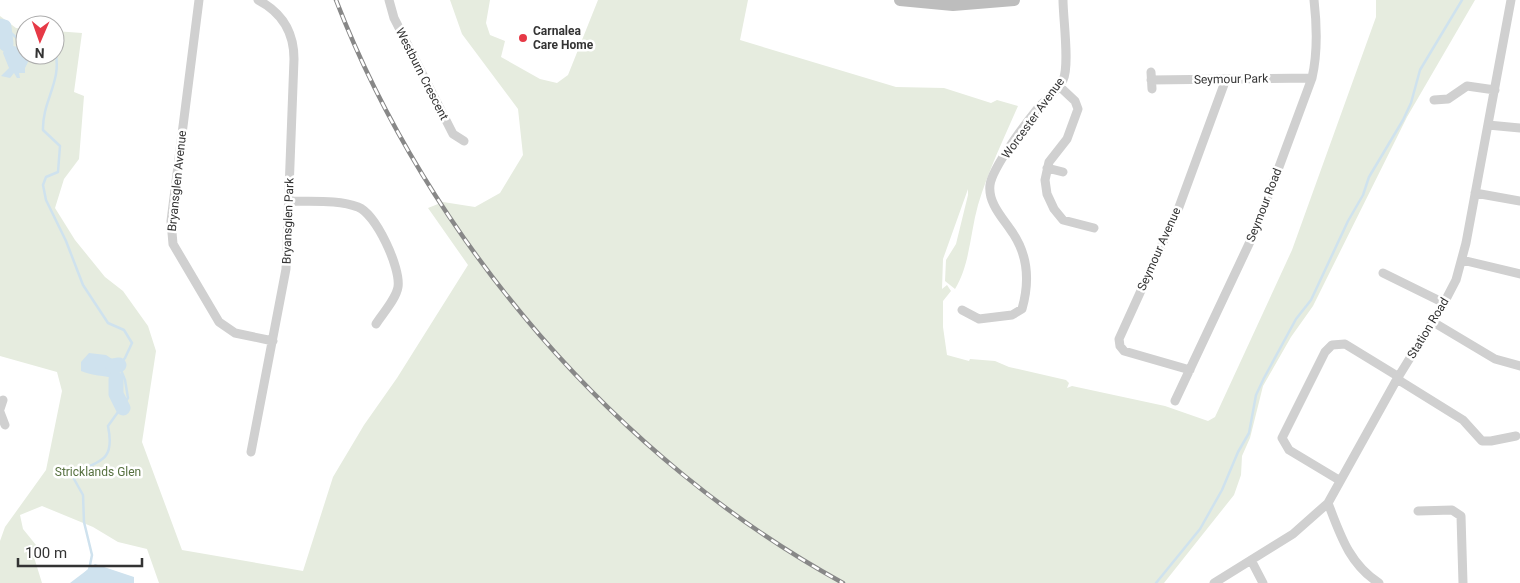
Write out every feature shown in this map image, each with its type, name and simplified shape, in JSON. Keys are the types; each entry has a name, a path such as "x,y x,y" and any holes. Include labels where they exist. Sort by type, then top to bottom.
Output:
{"main road":[{"path":"900,0 953,6 1014,0"}],"street":[{"name":"Bryansglen Avenue","path":"199,0 171,220 171,239 219,322 235,333 273,340"},
{"name":"Bryansglen Park","path":"251,452 286,269 293,44 281,18 258,0"},
{"name":"Westburn Crescent","path":"389,0 394,18 452,134 464,141"},
{"name":"Worcester Avenue","path":"962,310 979,319 1012,315 1022,309 1026,294 1026,264 1015,236 992,200 990,184 995,170 1025,126 1063,80 1066,64 1062,0"},
{"name":"Seymour Road","path":"1175,401 1256,229 1312,78 1316,62 1317,38 1314,0"},
{"name":"Station Road","path":"1214,583 1293,534 1328,503 1339,480 1398,378 1444,303 1462,260 1511,0"},
{"name":"Seymour Park","path":"1151,80 1312,78"},
{"name":"Seymour Avenue","path":"1190,370 1124,351 1120,346 1119,339 1179,207 1226,79"},
{"path":"1059,86 1075,101 1078,109 1067,139 1052,157 1047,168 1046,190 1054,210 1065,221 1094,228"},
{"path":"1434,100 1448,99 1467,86 1494,90"},
{"path":"1488,125 1520,128"},
{"path":"1047,168 1063,172"},
{"path":"1476,193 1520,201"},
{"path":"288,201 351,205 361,209 374,220 398,281 397,292 376,324"},
{"path":"1462,260 1520,274"},
{"path":"1383,273 1444,303"},
{"path":"1433,322 1495,359 1520,366"},
{"path":"1339,480 1289,450 1283,442 1284,432 1325,352 1332,344 1345,344 1463,420 1482,441 1491,442 1516,436"},
{"path":"1,407 5,424"},
{"path":"1328,503 1350,555 1360,568 1379,583"},
{"path":"1418,510 1452,510 1461,516 1463,583"},
{"path":"1251,560 1263,583"}],"green space":[{"name":"Stricklands Glen","path":"450,0 490,0 486,23 490,35 505,41 501,57 540,79 557,83 568,75 598,0 748,0 740,40 896,87 944,88 991,103 997,100 1018,106 982,192 964,270 955,289 945,281 946,260 956,244 968,189 943,259 942,289 947,285 951,291 943,301 943,327 947,355 969,361 970,359 995,361 1009,367 1066,380 1069,383 1067,388 1072,386 1165,406 1208,421 1215,417 1292,250 1376,17 1376,0 1475,0 1407,117 1313,306 1291,337 1263,386 1250,438 1242,456 1241,475 1234,495 1164,583 159,583 147,549 118,542 93,527 42,506 20,515 23,529 36,545 33,554 42,583 0,583 0,541 5,527 46,470 62,391 57,372 0,356 0,16 15,27 15,65 65,65 65,32 82,33 74,92 84,96 79,159 64,179 55,208 75,240 105,277 123,291 148,326 156,351 142,442 182,550 303,571 333,477 364,425 397,378 468,265 428,208 443,202 475,207 500,193 523,155 518,109 462,34"}],"water":[{"path":"6,44 15,46 15,65 26,65 25,73 19,73 20,78 17,78 14,73 10,78 1,76 9,68 3,53"},
{"path":"89,353 106,355 112,359 116,379 81,371 81,362"},
{"path":"95,564 134,577 134,583 70,583"}],"waterway":[{"path":"1156,583 1200,529 1222,490 1238,452 1249,433 1256,395 1264,378 1296,319 1311,300 1348,221 1363,195 1369,177 1403,120 1411,103 1420,70 1462,0"},
{"path":"0,26 4,27 6,44"},
{"path":"4,27 15,36"},
{"path":"57,65 43,130 60,146 58,172 46,177 43,185 46,200 66,241 83,285 108,323 124,330 132,343 125,358 119,365 125,380 128,398 108,426 110,436 109,450 102,460 79,470 74,479 83,495 84,522 92,555 89,570 85,574"},
{"path":"113,366 119,365"},
{"path":"116,379 116,394 123,408"}],"railway":[{"path":"336,0 375,89 422,175 478,257 540,335 608,408 682,474 760,532 843,583"}],"place":[{"name":"Carnalea Care Home","path":"523,38"}]}
